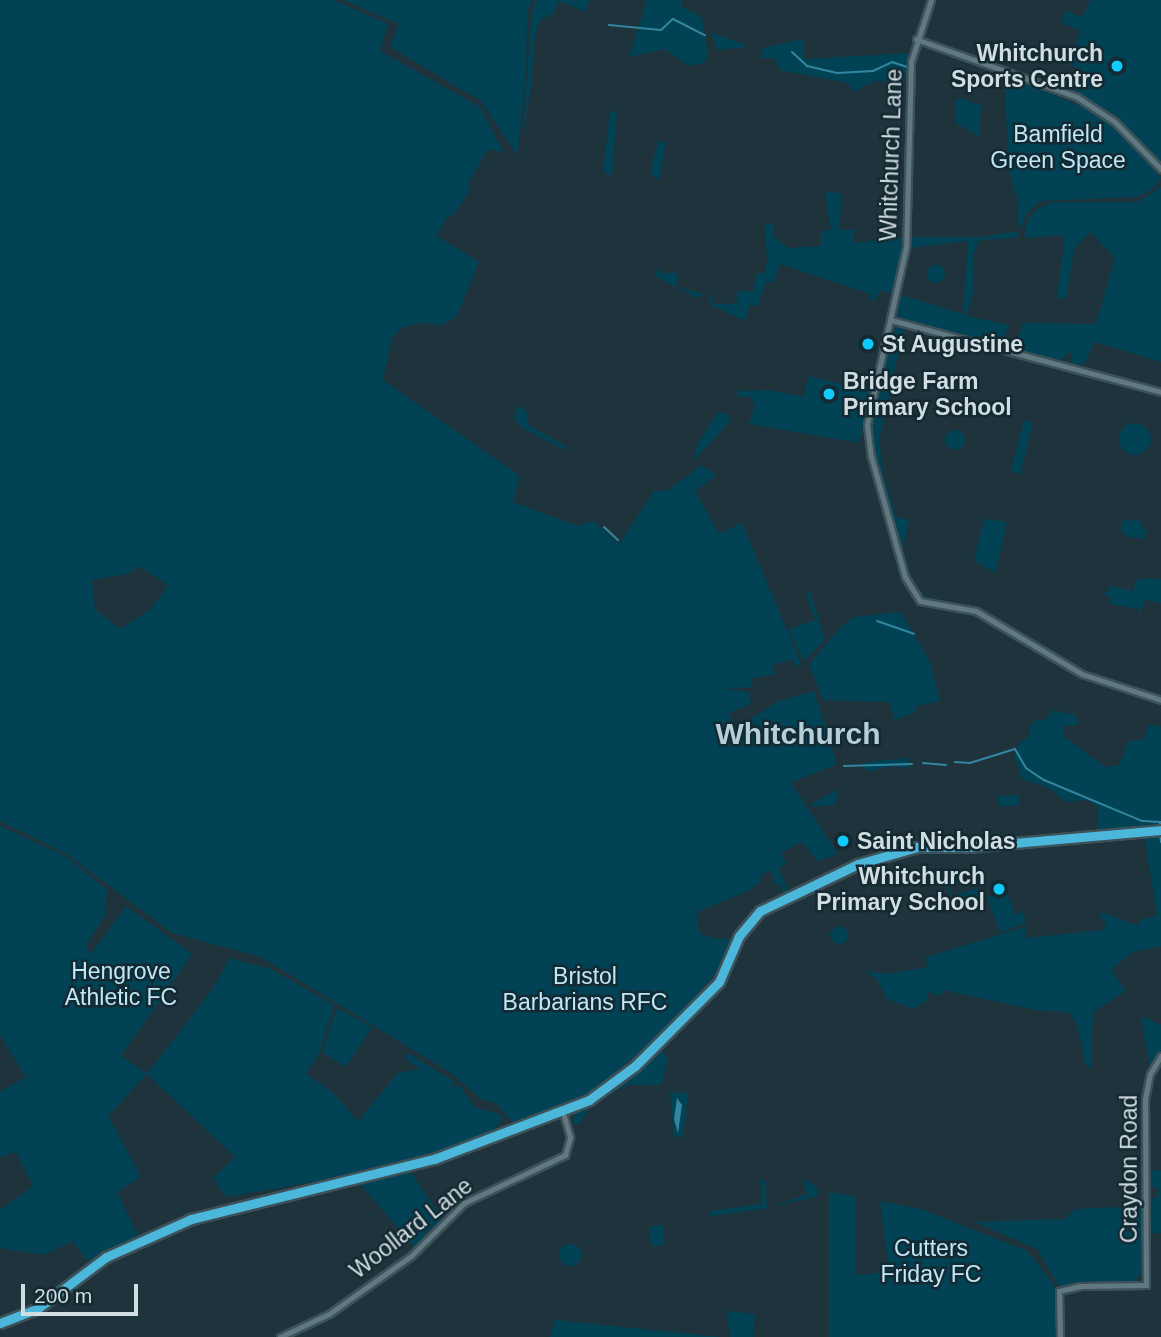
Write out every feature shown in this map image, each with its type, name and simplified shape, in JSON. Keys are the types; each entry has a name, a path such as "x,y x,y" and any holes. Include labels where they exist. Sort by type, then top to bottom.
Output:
{"highway":[{"path":"0,1323 31,1313 91,1266 211,1212 399,1169 563,1113 628,1072 715,986 730,963 734,948 763,908 884,855 917,847 963,848 1161,830"}],"street":[{"name":"Whitchurch Lane","path":"931,0 916,39 911,72 906,247 867,435 905,578 915,596 934,606 976,611 1082,674 1161,700"},
{"path":"916,39 1077,97 1115,122 1161,169"},
{"path":"891,320 1161,392"},
{"name":"Craydon Road","path":"1060,1337 1059,1292 1080,1286 1146,1285 1145,1099 1150,1074 1161,1056"},
{"name":"Woollard Lane","path":"281,1337 329,1314 411,1256 464,1203 565,1155 570,1137 563,1113"}],"green space":[{"name":"Bristol Barbarians RFC","path":"0,0 333,0 388,24 380,51 480,107 504,153 488,149 469,182 469,192 453,216 448,215 437,236 479,262 457,316 442,325 419,323 401,328 392,339 383,380 520,476 513,502 577,526 594,521 619,544 654,491 667,491 702,465 717,475 695,491 719,534 742,523 801,664 796,667 792,659 773,665 775,674 751,679 753,687 724,689 749,692 751,704 728,713 737,727 779,701 814,691 837,764 791,783 838,854 818,861 802,842 781,853 787,864 778,868 789,891 783,893 781,885 774,884 772,870 761,875 760,882 748,891 697,912 699,933 717,939 733,938 726,962 659,1037 589,1094 519,1125 497,1104 481,1099 451,1073 261,957 172,933 68,855 0,821","holes":["139,566 168,585 151,609 120,629 95,609 92,580 128,574"]},
{"path":"343,0 533,0 527,10 526,79 517,155 481,101 390,47 399,24"},
{"path":"536,0 590,0 585,12 559,1 553,14 541,20 535,34 531,87 523,138 531,18"},
{"path":"647,0 682,0 682,7 702,17 708,55 704,63 689,66 665,49 629,57"},
{"name":"Whitchurch Sports Centre","path":"1090,0 1161,0 1161,164 1116,118 1073,92 1078,68 1069,65 1080,31 1061,23 1066,10 1082,18"},
{"path":"711,32 745,45 745,47 717,50"},
{"path":"803,39 804,59 910,53 907,78 904,82 875,81 853,92 848,83 780,70 775,58 760,58 762,48"},
{"name":"Bamfield Green Space","path":"1004,73 1101,115 1122,132 1161,178 1151,190 1136,197 1040,201 1027,213 1019,232 1017,198 1009,171"},
{"path":"961,98 981,106 979,137 956,123 955,101"},
{"path":"610,111 617,112 612,176 603,172"},
{"path":"658,141 666,143 659,180 650,173"},
{"path":"1161,187 1161,362 1095,342 1082,367 1072,364 1071,352 1060,360 1016,350 1012,341 1020,334 1022,323 1096,324 1115,258 1090,232 1074,249 1066,299 1057,298 1064,242 1061,235 1026,238 1026,225 1035,210 1054,202 1137,202"},
{"path":"825,192 841,193 840,230 854,229 854,243 904,237 894,294 880,290 875,301 869,299 871,294 780,264 773,283 766,282 757,307 750,304 745,321 709,304 710,292 713,304 730,304 738,302 737,291 754,292 755,275 765,272 767,260 765,224 774,224 774,237 789,248 821,246 821,231 831,230"},
{"path":"1018,231 1018,238 979,240 974,253 973,293 966,316 1009,325 1002,341 980,341 896,316 901,295 963,314 968,241 909,248 911,237 983,237"},
{"path":"932,265 940,265 945,274 943,281 932,283 927,278 927,270"},
{"path":"659,266 660,273 677,273 677,287 704,294 697,298 659,278 655,275"},
{"path":"896,325 904,327 879,441 883,472 896,517 909,520 903,549 912,581 925,596 955,605 929,602 909,581 873,455 871,414"},
{"path":"808,376 871,391 859,443 749,424 755,406 751,397 737,396 738,391 768,390 804,397"},
{"path":"516,406 526,410 529,426 565,445 567,451 522,428 514,419"},
{"path":"718,412 730,415 728,424 693,461 697,444"},
{"path":"1024,420 1033,423 1020,475 1011,471"},
{"path":"1135,423 1146,428 1151,439 1146,450 1135,455 1124,450 1119,439 1124,428"},
{"path":"955,430 962,433 965,440 962,447 955,450 948,447 945,440 948,433"},
{"path":"984,519 1007,522 995,573 974,560"},
{"path":"1121,520 1142,521 1141,529 1147,530 1145,539 1128,537 1121,531"},
{"path":"1161,579 1161,604 1145,599 1139,619 1139,609 1109,604 1111,597 1101,594 1108,592 1110,586 1133,591 1136,580"},
{"path":"810,591 825,640 804,661 788,630 815,620 806,594"},
{"path":"901,612 929,660 940,701 916,706 916,712 895,720 889,702 823,700 809,664 841,627 854,617"},
{"path":"1052,710 1076,715 1078,725 1063,726 1064,737 1106,767 1119,765 1129,741 1144,740 1149,724 1161,727 1161,826 1098,831 1098,807 1087,800 1065,802 1051,789 1022,779 1014,755 1019,743 1030,736 1030,726 1036,720 1045,720"},
{"path":"908,758 909,768 891,766 870,772 863,767 867,762"},
{"path":"838,789 836,805 813,807 811,804"},
{"path":"1020,795 1020,805 999,807 997,796"},
{"name":"Hengrove Athletic FC","path":"0,826 67,857 107,890 105,916 86,945 90,955 126,906 192,954 121,1056 147,1074 108,1116 141,1177 117,1192 140,1239 89,1263 72,1241 44,1255 0,1248 0,1210 33,1186 16,1152 0,1157 0,1092 26,1077 0,1035"},
{"path":"1161,833 1161,946 1132,952 1111,970 1126,991 1093,1012 1091,1069 1085,1064 1078,1027 1069,1012 1036,1010 943,990 941,996 928,992 926,1001 913,1009 887,999 877,979 864,971 886,974 927,967 926,957 1025,927 1026,938 1102,930 1107,925 1099,915 1102,912 1138,926 1140,920 1157,916 1144,834"},
{"path":"960,875 962,882 949,885 952,896 978,888 982,900 956,909 944,881"},
{"path":"1006,890 1015,915 1023,912 1026,923 1000,933 987,897"},
{"path":"839,926 845,929 848,935 845,941 839,944 833,941 830,935 833,929"},
{"path":"230,958 271,969 334,1005 318,1055 306,1074 331,1091 358,1121 398,1073 420,1069 404,1058 408,1053 455,1082 448,1088 459,1085 475,1107 503,1116 493,1134 370,1172 226,1197 213,1178 235,1157 147,1074 211,991"},
{"path":"337,1008 372,1027 346,1067 322,1052"},
{"path":"1145,1017 1161,1025 1161,1052 1150,1066 1141,1019"},
{"path":"663,1041 669,1041 662,1051 668,1059 661,1085 628,1085 592,1104 579,1125 572,1124 575,1111 616,1087"},
{"path":"670,1092 688,1093 683,1137 674,1136"},
{"path":"409,1170 443,1220 426,1232 425,1241 416,1249 360,1184"},
{"path":"1161,1170 1161,1233 1151,1233 1151,1198 1158,1198 1158,1187 1150,1187 1150,1171"},
{"path":"803,1178 818,1188 818,1196 771,1207 807,1194"},
{"path":"760,1180 765,1181 767,1208 710,1216 710,1211 762,1204"},
{"name":"Cutters Friday FC","path":"829,1192 855,1196 855,1275 889,1272 880,1201 921,1209 1027,1251 1053,1283 1058,1299 1057,1337 829,1337"},
{"path":"1143,1206 1144,1271 1132,1283 1060,1287 1037,1249 974,1222 1065,1219 1075,1209"},
{"path":"663,1225 664,1245 651,1246 649,1226"},
{"path":"570,1244 578,1247 581,1255 578,1263 570,1266 562,1263 559,1255 562,1247"},
{"path":"726,1311 755,1314 753,1337 730,1337"},
{"path":"555,1320 661,1331 722,1337 550,1337"}],"shaded area":[{"path":"677,1098 682,1105 678,1133 674,1119"}],"waterway":[{"path":"609,25 661,30 673,19 705,35"},
{"path":"792,52 807,66 837,73 873,71 892,62 907,67"},
{"path":"604,527 618,540"},
{"path":"877,621 914,634"},
{"path":"955,762 970,763 1015,749 1026,768 1044,780 1142,821 1160,822 1160,828"},
{"path":"923,763 946,765"},
{"path":"844,766 912,764"},
{"path":"1160,833 1161,842"}],"place":[{"name":"Whitchurch Sports Centre","path":"1117,66"},
{"name":"St Augustine","path":"868,344"},
{"name":"Bridge Farm Primary School","path":"829,394"},
{"name":"Saint Nicholas","path":"843,841"},
{"name":"Whitchurch Primary School","path":"999,889"}],"district":[{"name":"Whitchurch","path":"798,734"}]}
